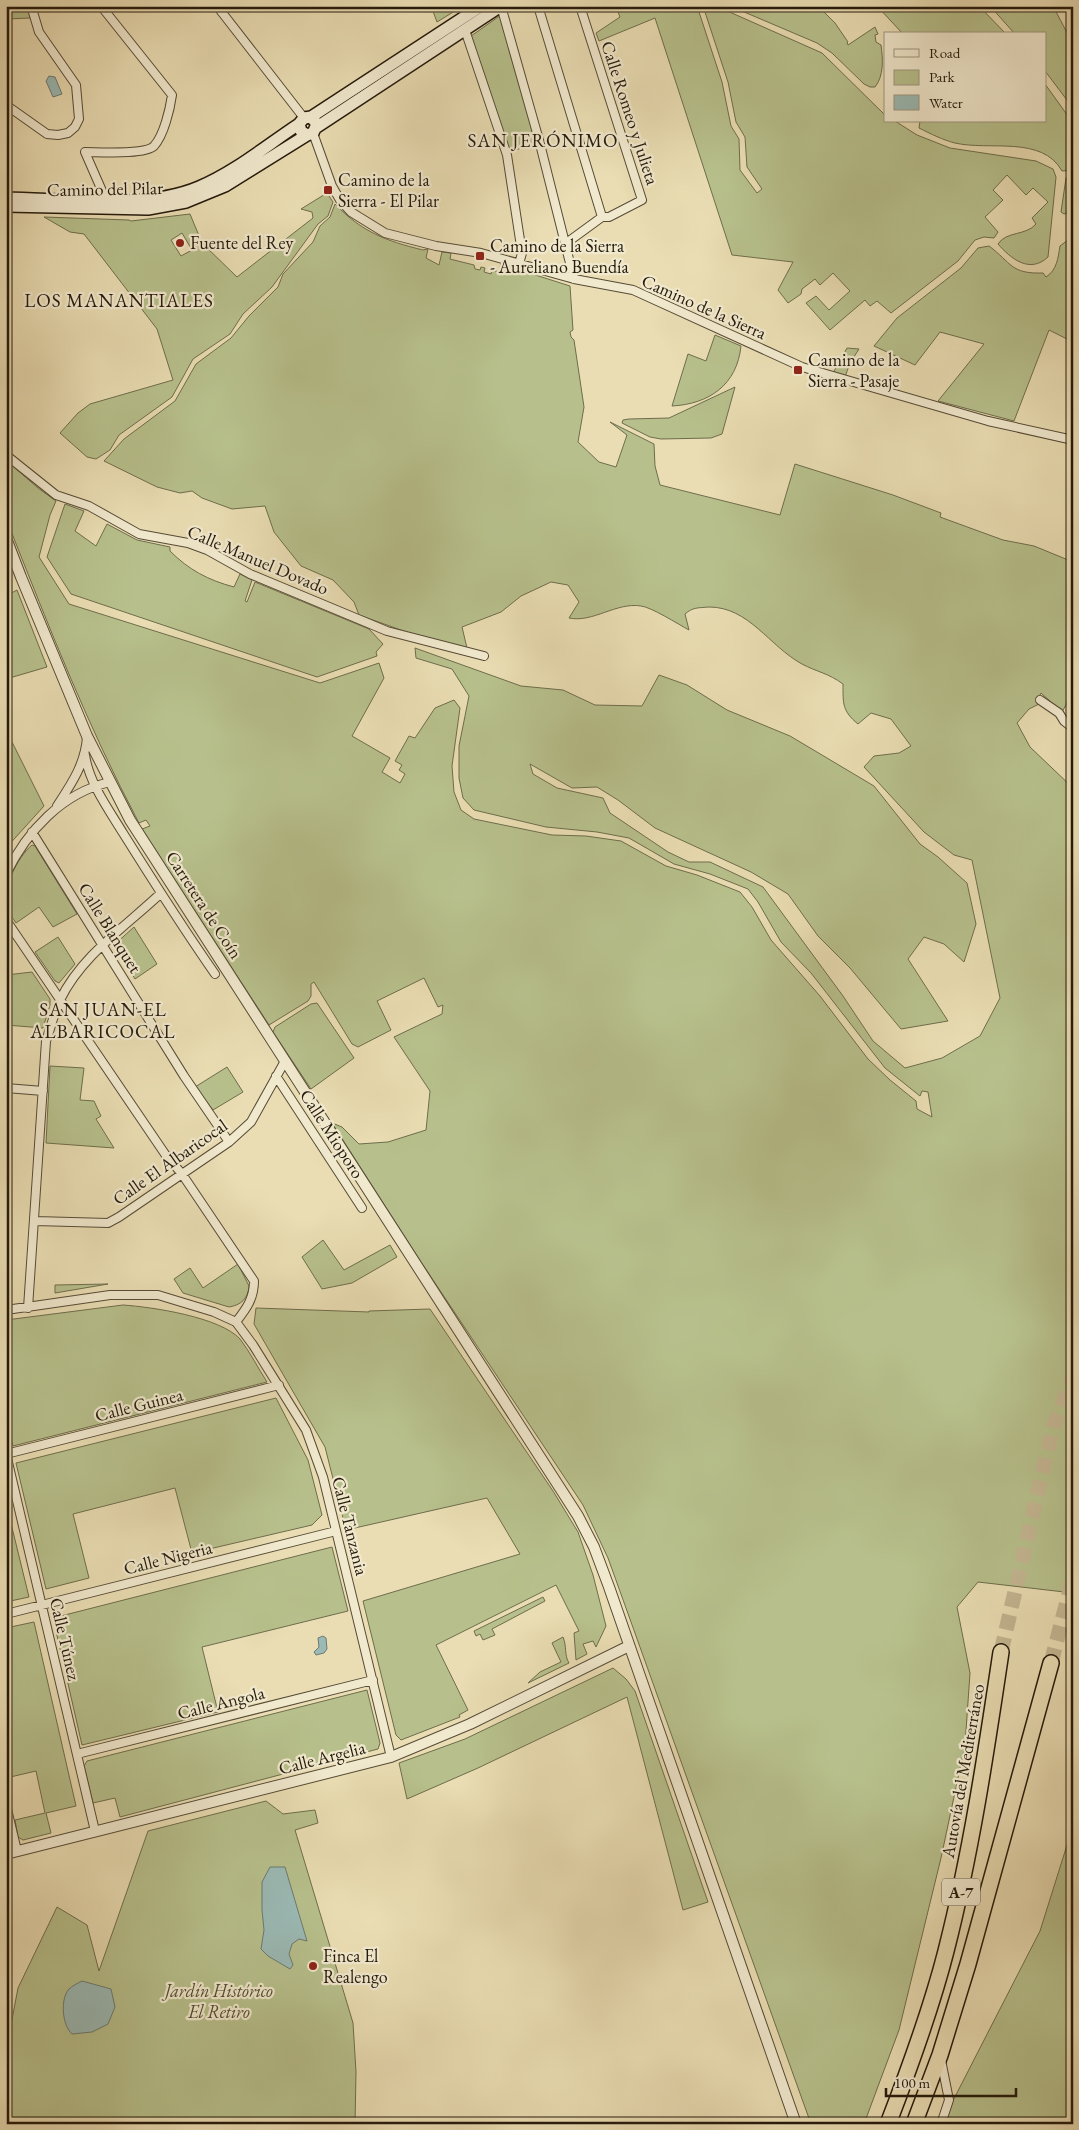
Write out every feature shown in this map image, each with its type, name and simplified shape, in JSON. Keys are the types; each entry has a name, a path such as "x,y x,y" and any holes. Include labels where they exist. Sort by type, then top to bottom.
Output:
{"highway":[{"name":"Autovía del Mediterráneo","path":"888,2124 926,2017 946,1953 976,1814 1001,1652"},
{"name":"A-7","path":"914,2124 940,2055 968,1964 1051,1663"}],"main road":[{"name":"Camino del Pilar","path":"6,206 148,209 186,202 225,186 481,6"},
{"name":"Camino del Pilar","path":"6,198 147,200 172,196 199,187 308,126 501,6"}],"street":[{"path":"6,106 47,134 58,136 68,133 75,127 79,119 76,85 39,32 33,6"},
{"path":"101,6 172,95 164,126 153,146 143,150 85,152 106,200"},
{"name":"Camino de la Sierra","path":"217,6 308,126 332,186 340,200 351,212 371,226 401,238 482,253 574,279 633,290 746,343 811,370 988,421 1073,440"},
{"path":"501,6 539,140 574,279"},
{"path":"538,6 602,217 565,244"},
{"name":"Calle Romeo y Julieta","path":"580,6 642,200 609,217 602,217"},
{"path":"465,30 507,155 522,253 520,264"},
{"name":"Calle Manuel Dovado","path":"6,455 56,496 89,506 139,534 188,543 207,550 250,574 387,631 484,656"},
{"path":"1073,526 1073,532"},
{"name":"Carretera de Coín","path":"6,538 87,736 134,827 578,1516 597,1555 796,2124"},
{"path":"1040,700 1059,714 1073,728"},
{"path":"55,809 72,783 86,755 87,736"},
{"name":"Carretera de Coín","path":"86,755 87,769 113,817 160,894 215,974"},
{"path":"6,874 32,832 55,809 82,790 110,782"},
{"name":"Calle Blanquet","path":"32,832 184,1076 228,1142"},
{"path":"28,1308 46,1040 60,1001 80,969 103,944 160,894"},
{"path":"6,920 254,1281 254,1292 250,1304 236,1322 214,1312 158,1295 110,1295 6,1310"},
{"name":"Calle El Albaricocal","path":"35,1221 108,1223 119,1217 228,1142 251,1122 285,1061"},
{"name":"Calle Mioporo","path":"276,1076 362,1208"},
{"path":"6,1088 43,1091"},
{"name":"Calle Tanzania","path":"236,1322 306,1430 323,1477 391,1756"},
{"name":"Calle Guinea","path":"6,1454 279,1386"},
{"name":"Calle Túnez","path":"6,1454 95,1831"},
{"name":"Calle Nigeria","path":"6,1614 336,1531"},
{"name":"Calle Argelia","path":"6,1854 391,1756 470,1724 628,1646"},
{"name":"Calle Angola","path":"76,1754 373,1680"},
{"path":"6,1805 17,1851"},
{"path":"940,2055 949,2100 941,2124"}],"green space":[{"path":"6,6 29,6 30,18 6,19"},
{"path":"431,6 463,6 437,22"},
{"path":"631,6 697,6 722,82 731,126 739,139 740,170 757,193 762,189 747,167 745,137 736,122 728,82 703,6 716,6 822,53 884,114 884,122 897,122 917,135 950,148 1036,161 1053,169 1056,177 1048,257 1041,262 1028,264 1009,255 998,244 1006,237 1032,228 1036,224 1032,218 1048,202 1033,188 1026,195 1007,175 993,190 1003,200 985,217 998,232 994,238 984,237 975,240 958,261 891,313 877,301 870,306 865,300 830,330 806,303 816,296 829,310 850,291 833,273 820,285 815,279 802,289 801,294 788,303 778,290 793,262 732,255 655,18 599,41 596,33 620,17 618,12"},
{"path":"730,6 818,6 835,23 848,42 848,45 875,27 878,34 875,35 876,42 881,45 882,56 882,67 878,83 875,87 864,84 832,53 817,43"},
{"path":"877,6 979,6 1004,32 901,32"},
{"path":"990,6 1053,6 1073,44 1073,108 1046,72 1046,32 1013,32"},
{"path":"501,15 536,141 510,153 471,36"},
{"path":"1046,85 1073,123 1073,170 1062,171 1053,160 1042,153 1028,148 955,143 919,128 920,122 1046,122"},
{"path":"1066,178 1073,179 1073,190 1070,193 1067,213 1064,214 1061,212"},
{"path":"327,193 333,202 328,216 318,224 272,287 243,314 230,334 193,359 172,397 119,435 110,450 96,459 87,457 60,433 78,413 90,404 173,380 157,329 84,234 70,232 44,217 131,221 190,214 202,243 237,277 313,218 312,212 301,209","holes":["182,233 192,250 181,256 171,240"]},
{"path":"335,204 355,222 375,234 410,247 423,250 428,249 426,258 439,265 442,252 451,253 450,259 474,265 475,269 485,268 484,272 491,274 492,270 499,272 501,264 570,286 573,330 570,332 574,340 584,407 578,442 599,462 616,467 627,435 610,422 654,444 655,466 660,485 780,515 795,464 893,495 941,513 940,517 1003,540 1034,546 1073,562 1073,692 1062,712 1041,693 1037,701 1039,704 1029,709 1017,723 1030,747 1073,788 1073,1593 978,1582 957,1607 970,1673 965,1745 941,1858 899,2030 864,2124 811,2124 608,1558 583,1505 421,1262 332,1123 342,1127 359,1144 388,1142 426,1130 430,1091 394,1037 442,1014 443,1005 438,1007 424,978 377,1001 391,1030 358,1047 352,1044 314,982 311,984 311,996 308,1001 269,1025 142,829 150,826 146,820 139,823 120,787 54,639 9,526 6,516 6,460 56,501 50,515 39,557 69,604 320,683 379,663 384,678 352,736 390,758 382,772 400,783 405,774 399,770 402,765 395,761 409,736 415,738 435,708 454,700 460,708 452,766 454,792 461,810 474,819 552,835 586,836 621,841 666,866 697,875 740,892 752,907 771,940 820,996 868,1059 916,1101 917,1109 932,1117 928,1092 922,1091 920,1096 885,1068 811,973 781,942 758,902 748,889 710,874 674,864 629,838 597,832 546,827 474,810 463,798 459,778 459,746 469,696 452,669 416,658 415,648 521,686 563,690 595,705 642,706 659,675 687,685 727,710 790,736 874,786 920,844 967,883 976,924 964,962 944,944 924,937 908,959 948,1021 901,1029 850,968 818,936 788,894 751,872 655,828 618,800 597,787 572,788 530,764 533,774 557,788 603,798 610,813 668,852 689,862 710,862 763,887 843,996 873,1041 905,1068 942,1058 980,1036 1000,998 972,860 954,855 924,832 864,767 874,756 899,753 911,746 891,719 871,713 858,724 849,715 844,706 843,684 802,664 736,613 709,607 693,609 685,614 689,630 658,612 641,606 623,607 587,618 569,618 579,602 568,585 551,582 521,596 501,612 462,627 467,648 412,634 359,615 354,602 333,580 301,566 274,532 265,506 232,509 202,498 192,491 180,493 157,487 104,461 124,439 175,401 196,364 231,338 249,316 278,287 283,274 313,242 320,226 330,217"},
{"path":"1068,240 1073,244 1073,342 1049,330 1014,421 938,401 984,344 940,332 915,365 874,346 897,318 961,268 978,248 989,246 1017,269 1024,272 1043,273 1046,277 1055,267 1060,246"},
{"path":"715,335 741,346 734,372 719,390 709,396 698,401 672,406 688,354 706,361"},
{"path":"847,348 859,349 850,363 845,377 833,373"},
{"path":"735,387 722,434 711,438 661,439 650,437 622,423 623,420 629,419 669,418"},
{"path":"65,504 84,511 75,531 96,546 107,524 137,540 170,547 170,551 184,564 199,574 216,581 234,587 240,574 252,580 245,601 247,602 255,582 369,629 383,644 376,652 377,656 317,677 71,594 47,557"},
{"path":"17,590 47,667 6,679 6,596"},
{"path":"6,730 44,806 6,848"},
{"path":"32,845 35,846 77,914 53,927 39,907 16,923 9,913 5,902 8,884 16,866"},
{"path":"134,927 157,964 135,979 114,945"},
{"path":"58,937 75,964 59,983 55,981 35,952"},
{"path":"32,972 50,999 43,1028 6,1025 6,975"},
{"path":"317,1003 354,1058 311,1089 273,1032 275,1027 311,1004"},
{"path":"50,1066 84,1068 80,1100 94,1101 101,1116 96,1119 114,1148 46,1143"},
{"path":"227,1067 243,1092 213,1110 195,1087"},
{"path":"323,1240 344,1270 390,1245 397,1257 352,1283 322,1289 302,1257"},
{"path":"238,1264 249,1286 248,1291 240,1303 229,1307 183,1293 174,1279 190,1268 203,1288"},
{"path":"108,1284 55,1293 55,1285"},
{"path":"123,1305 185,1314 230,1331 244,1344 267,1382 13,1446 6,1420 6,1320"},
{"path":"256,1308 369,1312 430,1309 553,1491 578,1532 593,1575 606,1626 596,1647 593,1641 583,1644 587,1654 576,1660 574,1633 579,1631 556,1585 436,1645 468,1710 459,1715 460,1717 401,1740 396,1735 363,1601 520,1554 487,1498 346,1530 325,1447 254,1324"},
{"path":"276,1398 308,1460 322,1515 312,1525 192,1553 175,1488 73,1514 89,1578 46,1589 16,1463"},
{"path":"6,1503 29,1597 6,1602"},
{"path":"332,1547 348,1611 202,1647 218,1712 82,1745 53,1618"},
{"path":"543,1597 545,1601 492,1629 495,1635 483,1640 480,1634 476,1636 474,1631"},
{"path":"34,1622 76,1806 46,1813 51,1833 23,1840 18,1837 15,1820 45,1813 36,1771 6,1778 6,1628"},
{"path":"563,1637 569,1663 528,1683 540,1672 561,1662 552,1643"},
{"path":"613,1668 626,1679 635,1691 708,1902 683,1910 627,1697 478,1768 407,1799 399,1763 465,1739"},
{"path":"367,1690 380,1743 378,1749 120,1817 115,1798 93,1803 84,1766 87,1761"},
{"name":"Jardín Histórico El Retiro","path":"266,1801 283,1814 315,1810 318,1823 295,1830 353,2023 356,2072 355,2124 6,2124 6,2035 9,2035 18,1988 57,1907 87,1925 99,1971 148,1831"},
{"path":"1073,1826 1073,2124 941,2124 1040,1931"}],"water":[{"path":"49,76 55,77 62,94 53,97 46,81"},
{"path":"323,1636 326,1638 327,1649 324,1653 316,1655 314,1652 319,1647 318,1638"},
{"path":"270,1867 285,1867 307,1941 299,1939 292,1944 289,1954 293,1965 290,1969 268,1956 261,1949 264,1930 262,1882"},
{"path":"82,1981 111,1989 115,2007 108,2024 92,2032 72,2034 64,2018 64,1999 69,1989"}],"tunnel":[{"path":"1001,1652 1053,1427 1073,1377"},
{"path":"1051,1663 1073,1578"}],"place":[{"name":"Camino de la Sierra - El Pilar","path":"328,190"},
{"name":"Fuente del Rey","path":"180,243"},
{"name":"Camino de la Sierra - Aureliano Buendía","path":"480,256"},
{"name":"Camino de la Sierra - Pasaje","path":"798,370"},
{"name":"Finca El Realengo","path":"313,1966"}],"district":[{"name":"SAN JERÓNIMO","path":"543,140"},
{"name":"LOS MANANTIALES","path":"119,300"},
{"name":"SAN JUAN-EL ALBARICOCAL","path":"103,1020"}]}
